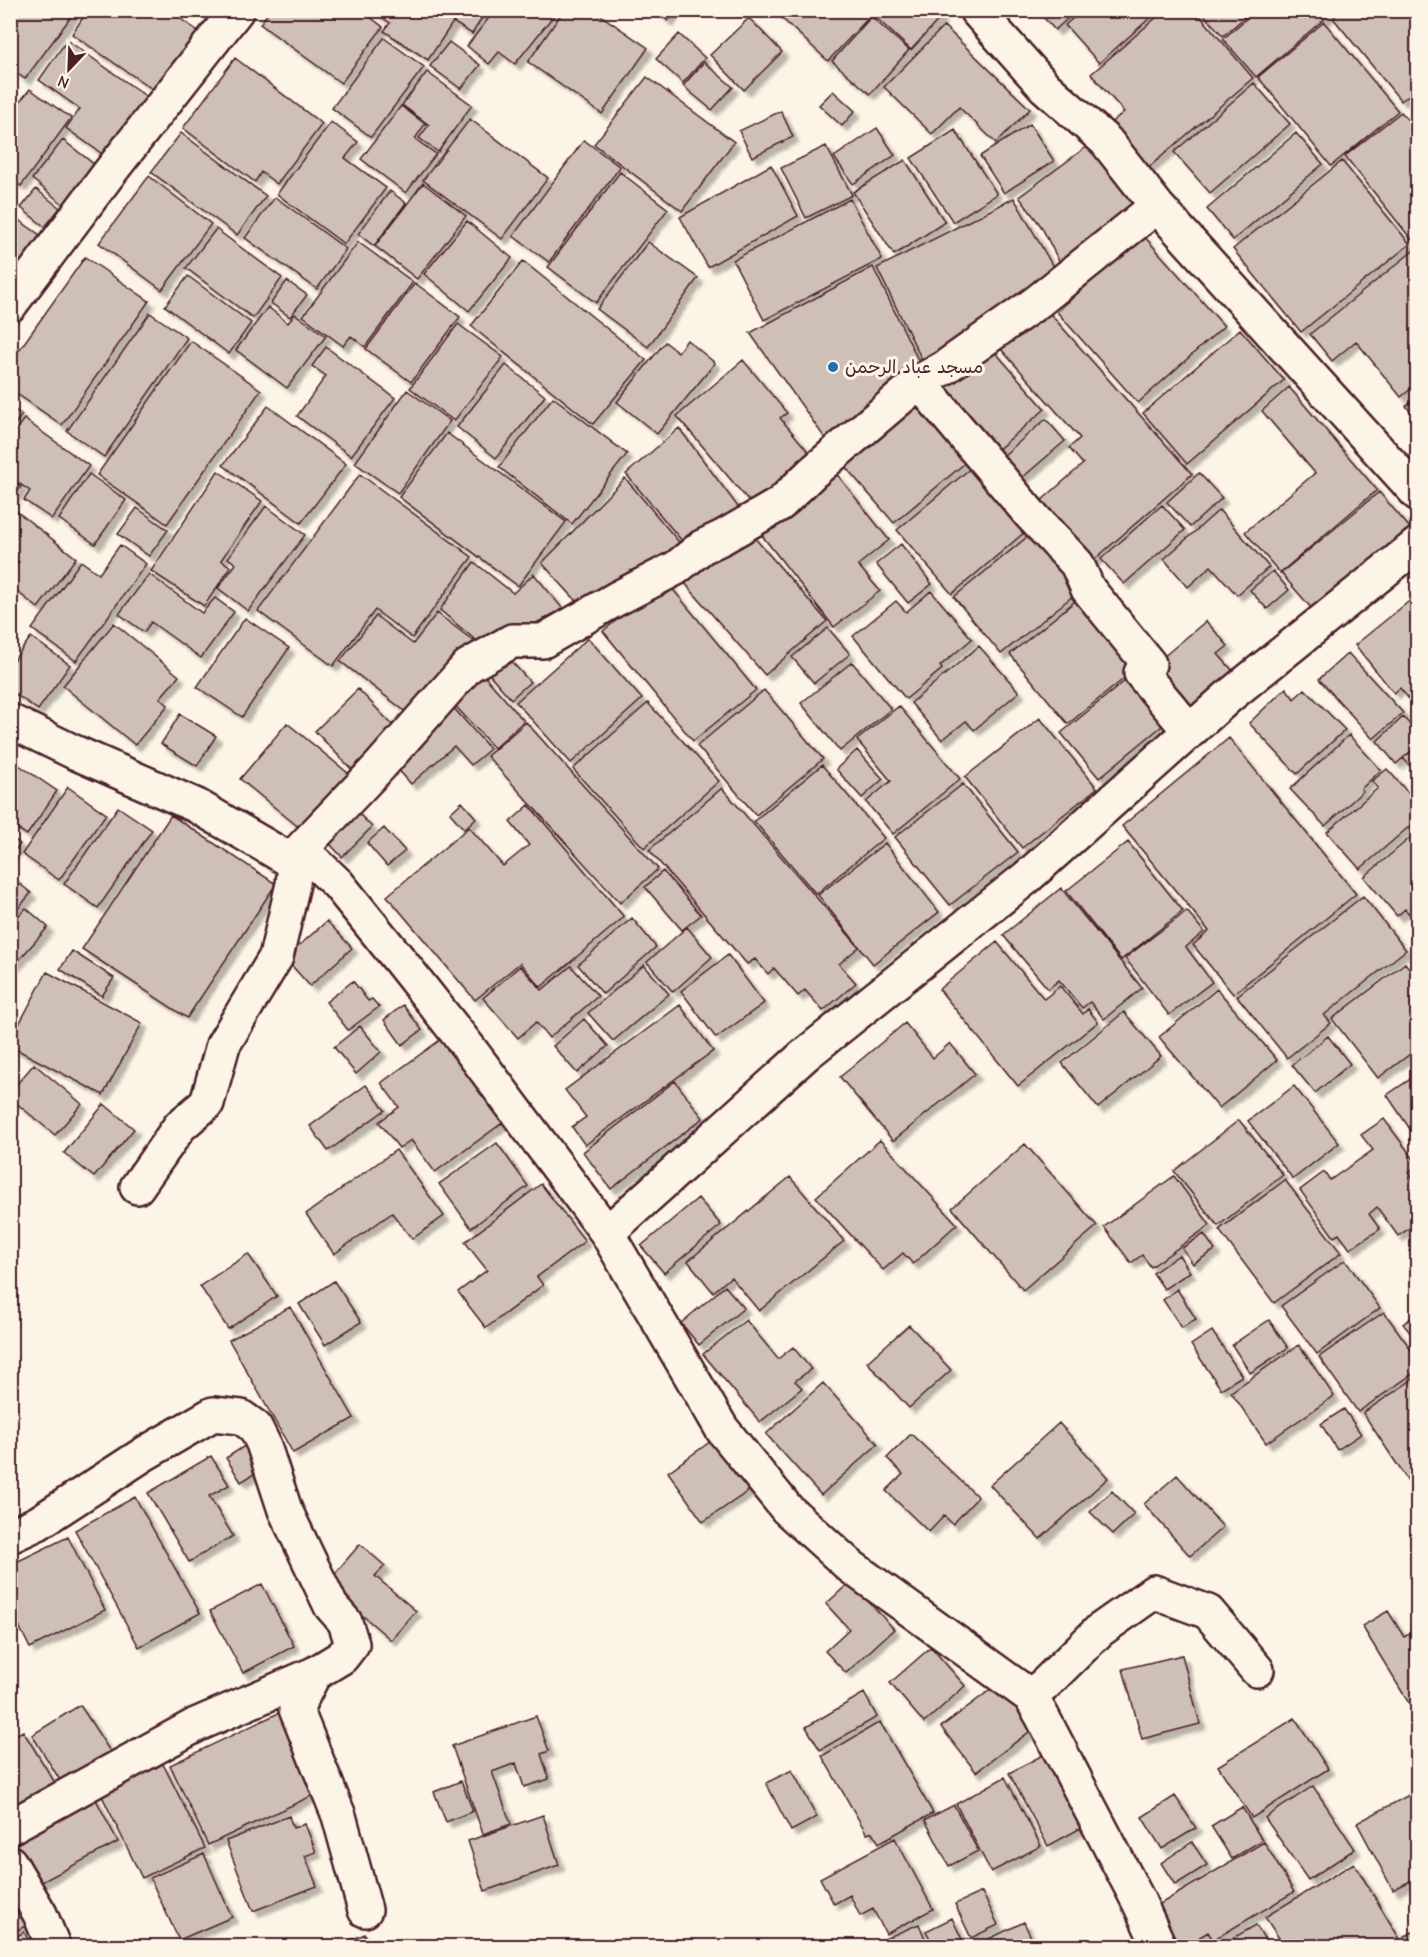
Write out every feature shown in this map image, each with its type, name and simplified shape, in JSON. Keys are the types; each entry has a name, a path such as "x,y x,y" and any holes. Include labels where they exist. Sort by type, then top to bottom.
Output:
{"street":[{"path":"10,305 110,172 237,10"},
{"path":"976,10 1045,87 1106,141 1157,206 1418,494"},
{"path":"137,1187 180,1126 207,1103 223,1045 276,957 298,856 468,666 512,641 543,641 676,568 702,547 780,504 821,465 919,382 944,368 1037,302 1157,206"},
{"path":"919,382 1030,514 1077,564 1088,588 1149,664 1141,673 1189,730"},
{"path":"607,1233 806,1054 1026,878 1189,730 1418,544"},
{"path":"10,721 74,753 197,806 298,856 338,884 469,1048 607,1233 722,1429 787,1509 850,1566 1030,1696 1128,1881 1159,1947"},
{"path":"10,1536 38,1523 144,1454 213,1414 241,1417 255,1427 263,1443 285,1510 331,1606 345,1622 352,1644 342,1657 314,1674 196,1725 10,1827"},
{"path":"1030,1696 1100,1630 1154,1592 1208,1612 1257,1670"},
{"path":"314,1674 296,1709 339,1816 365,1910"},
{"path":"10,1863 40,1914 54,1947"}],"building":[{"path":"10,10 76,10 25,79 10,68"},
{"path":"88,10 168,10 205,36 164,97 72,34"},
{"path":"270,10 361,10 383,27 341,83 260,24"},
{"path":"371,10 487,10 472,34 453,22 428,60 384,31 390,23"},
{"path":"495,10 558,10 515,64 499,52 489,64 467,46"},
{"path":"564,10 593,10 648,48 602,114 528,62"},
{"path":"655,10 675,10 668,21"},
{"path":"773,10 933,10 941,17 911,50 872,14 828,61"},
{"path":"1037,10 1077,10 1055,30"},
{"path":"1083,10 1159,10 1099,63 1065,25"},
{"path":"1165,10 1195,10 1253,78 1148,168 1109,124 1124,112 1091,74"},
{"path":"1200,10 1253,10 1223,36"},
{"path":"1256,10 1325,10 1329,15 1256,77 1223,39"},
{"path":"1342,10 1418,10 1418,88 1401,101 1333,18"},
{"path":"871,17 909,50 870,94 832,61"},
{"path":"749,18 782,52 744,90 710,55"},
{"path":"1324,22 1398,111 1331,166 1258,77"},
{"path":"944,26 1030,109 996,143 959,107 932,134 884,87"},
{"path":"679,34 705,58 683,83 656,59"},
{"path":"384,38 424,67 371,137 332,108"},
{"path":"67,40 147,97 105,156 66,128 80,109 39,80"},
{"path":"449,42 480,65 461,89 430,66"},
{"path":"235,58 322,124 277,184 261,172 255,182 183,128"},
{"path":"704,62 733,87 712,110 683,86"},
{"path":"427,72 472,105 438,152 419,138 429,125 402,105"},
{"path":"647,77 734,142 682,211 594,144"},
{"path":"1254,83 1290,124 1210,193 1174,152"},
{"path":"30,89 71,118 21,186 10,178 10,114"},
{"path":"833,91 855,111 842,126 819,105"},
{"path":"401,106 425,124 415,139 436,154 406,193 361,159"},
{"path":"781,111 793,137 752,157 739,131"},
{"path":"1401,112 1418,132 1418,236 1412,240 1345,156"},
{"path":"470,119 548,178 502,239 423,180"},
{"path":"331,122 358,142 345,158 386,188 344,244 277,194"},
{"path":"1030,124 1054,161 1004,193 980,156"},
{"path":"877,128 895,155 853,184 834,157"},
{"path":"955,130 997,194 953,222 911,158"},
{"path":"181,133 266,196 237,235 151,172"},
{"path":"1296,133 1323,164 1233,240 1207,209"},
{"path":"63,140 95,165 64,205 32,179"},
{"path":"584,140 620,167 549,262 513,236"},
{"path":"1093,142 1145,204 1063,269 1041,226 1019,197"},
{"path":"826,146 852,195 806,218 781,168"},
{"path":"905,160 945,222 894,255 853,192"},
{"path":"1342,161 1410,244 1301,332 1233,249"},
{"path":"771,165 798,216 708,267 680,217"},
{"path":"620,172 668,209 596,303 548,267"},
{"path":"149,176 211,224 162,290 99,243"},
{"path":"423,183 466,216 417,279 375,246"},
{"path":"36,189 60,208 45,227 21,208"},
{"path":"390,191 406,203 374,246 358,234"},
{"path":"275,197 346,249 317,289 245,238"},
{"path":"1014,198 1056,272 926,368 877,268"},
{"path":"850,199 882,259 764,320 733,260"},
{"path":"10,214 40,235 10,277"},
{"path":"467,221 512,258 469,311 424,274"},
{"path":"216,229 282,278 253,318 186,268"},
{"path":"1143,235 1224,326 1138,403 1057,312"},
{"path":"358,242 413,282 365,347 351,336 343,346 303,316"},
{"path":"648,242 698,278 648,347 597,309"},
{"path":"1418,247 1418,383 1401,397 1356,341 1332,361 1310,334"},
{"path":"85,257 149,301 62,425 10,389 10,363"},
{"path":"523,261 646,360 593,424 471,326"},
{"path":"873,267 923,370 832,448 750,333"},
{"path":"188,276 251,323 229,354 165,306"},
{"path":"287,281 307,295 290,317 271,303"},
{"path":"415,283 460,317 411,382 366,349"},
{"path":"268,307 288,323 295,314 326,336 287,388 236,350"},
{"path":"1045,308 1192,474 1086,567 1033,508 1083,464 1069,448 1080,438 1000,348"},
{"path":"150,313 187,338 104,457 67,431"},
{"path":"458,324 503,357 454,421 410,388"},
{"path":"1240,329 1284,380 1187,464 1143,413"},
{"path":"687,340 715,363 657,434 617,402 665,342 678,352"},
{"path":"191,341 261,390 167,524 97,475"},
{"path":"988,344 1045,409 988,458 931,393"},
{"path":"326,347 395,398 351,456 297,416 326,376 312,366"},
{"path":"743,360 787,413 780,418 818,463 759,513 677,416"},
{"path":"506,365 545,396 496,458 457,427"},
{"path":"1289,387 1377,490 1280,573 1245,532 1315,473 1262,411"},
{"path":"407,390 450,421 398,493 355,463"},
{"path":"1418,396 1418,421 1406,406"},
{"path":"553,397 627,454 572,524 499,467"},
{"path":"915,403 965,463 894,523 843,464"},
{"path":"268,406 346,464 301,523 223,465"},
{"path":"10,407 22,415 10,430"},
{"path":"24,419 89,466 52,519 24,500 30,491 10,477 10,437"},
{"path":"1046,419 1065,441 1016,483 997,461"},
{"path":"679,428 747,519 688,548 626,474"},
{"path":"447,433 566,522 518,586 399,497"},
{"path":"972,467 1026,531 952,594 897,530"},
{"path":"218,471 262,501 221,560 231,567 204,606 151,571"},
{"path":"836,473 889,540 858,565 880,591 834,627 760,533"},
{"path":"1199,473 1222,498 1190,527 1167,502"},
{"path":"89,474 126,500 95,544 59,519"},
{"path":"360,474 472,557 412,638 375,610 333,666 258,611"},
{"path":"625,478 684,548 583,608 542,563"},
{"path":"10,480 21,487 10,502"},
{"path":"1379,492 1410,528 1313,610 1281,573"},
{"path":"1162,505 1185,530 1124,584 1101,559"},
{"path":"266,506 305,535 248,611 218,588 236,564 228,558"},
{"path":"137,508 168,530 149,556 118,534"},
{"path":"15,510 76,558 38,608 10,586 10,572 19,562 10,555 10,516"},
{"path":"1219,510 1269,567 1237,595 1211,566 1188,587 1164,559"},
{"path":"745,527 827,621 765,675 683,581"},
{"path":"1032,533 1079,591 1001,654 954,597"},
{"path":"901,544 932,584 908,603 876,564"},
{"path":"120,545 146,564 76,661 32,629 81,561 99,574"},
{"path":"474,562 513,593 534,574 563,609 486,649 440,610"},
{"path":"1273,571 1289,590 1267,609 1250,590"},
{"path":"149,574 202,613 215,598 234,612 201,658 151,622 144,632 119,614"},
{"path":"666,581 756,690 693,741 603,631"},
{"path":"931,591 972,639 940,666 942,669 906,699 853,636 896,601 906,612"},
{"path":"1418,594 1418,710 1400,688 1394,693 1355,645"},
{"path":"1079,598 1137,668 1068,724 1010,654"},
{"path":"437,613 480,646 410,715 340,661 376,616 413,644"},
{"path":"245,618 289,648 242,717 197,687"},
{"path":"1206,621 1228,646 1218,654 1233,671 1192,705 1156,663"},
{"path":"114,623 179,676 160,698 168,705 135,745 63,686"},
{"path":"828,628 850,654 814,683 792,657"},
{"path":"31,637 70,665 38,710 10,690 10,665"},
{"path":"588,638 642,699 571,763 516,702"},
{"path":"979,646 1019,692 974,730 966,721 942,740 911,703"},
{"path":"502,651 530,682 511,699 483,667"},
{"path":"1348,653 1403,713 1373,739 1319,679"},
{"path":"852,662 891,709 840,751 801,703"},
{"path":"480,671 524,721 494,748 449,699"},
{"path":"1131,676 1168,721 1099,778 1061,733"},
{"path":"1286,688 1294,699 1305,689 1345,730 1297,774 1249,723"},
{"path":"358,689 402,735 358,776 315,731"},
{"path":"764,690 823,759 756,815 697,746"},
{"path":"648,703 719,781 644,848 573,769"},
{"path":"451,705 490,749 471,765 454,746 411,784 390,760"},
{"path":"899,706 960,779 893,834 866,802 891,781 857,740"},
{"path":"180,714 216,736 197,766 161,744"},
{"path":"1403,717 1418,733 1418,745 1396,764 1377,741"},
{"path":"1040,718 1097,788 1022,848 965,777"},
{"path":"526,722 658,869 620,903 487,756"},
{"path":"287,723 354,778 307,834 240,779"},
{"path":"1349,735 1381,770 1361,789 1363,791 1325,826 1290,789"},
{"path":"1229,738 1356,894 1233,994 1193,945 1209,931 1122,826"},
{"path":"1418,747 1418,774 1403,758"},
{"path":"857,750 883,779 862,798 836,769"},
{"path":"16,763 57,791 27,835 10,824 10,771"},
{"path":"822,765 884,838 816,894 754,821"},
{"path":"1387,769 1418,804 1418,819 1360,869 1327,832 1378,788 1372,781"},
{"path":"963,784 1018,852 950,905 895,837"},
{"path":"68,787 106,814 59,880 22,854"},
{"path":"722,788 859,947 839,964 856,983 823,1011 805,990 798,996 774,968 768,974 755,959 747,964 649,850"},
{"path":"462,802 476,818 464,829 450,813"},
{"path":"350,805 372,827 342,857 320,833"},
{"path":"529,805 624,917 541,987 520,963 475,1000 387,896 469,827 503,866 529,845 510,822"},
{"path":"118,807 152,830 98,908 64,884"},
{"path":"171,815 276,884 187,1018 82,949"},
{"path":"384,828 405,851 387,866 367,843"},
{"path":"1418,831 1418,924 1405,909 1397,916 1364,877"},
{"path":"10,836 20,844 10,856"},
{"path":"1128,842 1183,911 1121,960 1066,891"},
{"path":"885,843 939,912 873,964 818,895"},
{"path":"663,871 701,915 682,930 645,887"},
{"path":"10,876 31,893 10,918"},
{"path":"1061,888 1142,988 1104,1019 1090,1002 1082,1008 1059,980 1048,989 1003,935"},
{"path":"1363,896 1406,950 1324,1015 1331,1023 1287,1058 1237,996"},
{"path":"26,908 48,927 10,970 10,925"},
{"path":"1187,911 1204,932 1186,947 1212,982 1169,1015 1125,958"},
{"path":"632,918 656,947 603,994 578,965"},
{"path":"327,921 352,948 310,986 285,958"},
{"path":"687,927 712,957 673,992 647,962"},
{"path":"997,942 1044,999 1060,986 1083,1014 1088,1009 1098,1022 1018,1086 939,989"},
{"path":"72,951 114,978 102,996 60,969"},
{"path":"728,955 764,1003 716,1038 681,991"},
{"path":"1405,963 1418,980 1418,1048 1378,1078 1332,1019"},
{"path":"644,965 669,994 613,1041 588,1013"},
{"path":"520,966 542,990 571,966 598,996 549,1038 536,1022 518,1038 483,998"},
{"path":"47,972 142,1023 103,1095 10,1046 10,1041"},
{"path":"353,981 368,1001 372,999 379,1007 348,1030 326,1002"},
{"path":"1217,989 1277,1060 1219,1108 1159,1037"},
{"path":"403,1005 422,1030 402,1045 384,1020"},
{"path":"680,1005 713,1051 585,1145 572,1127 586,1117 565,1090"},
{"path":"1124,1012 1161,1056 1098,1108 1062,1063"},
{"path":"584,1019 608,1046 577,1073 553,1046"},
{"path":"905,1023 933,1058 950,1043 975,1074 893,1141 840,1077"},
{"path":"360,1026 381,1052 356,1074 334,1047"},
{"path":"447,1035 509,1118 435,1172 411,1140 399,1148 379,1122 399,1107 381,1083"},
{"path":"1328,1036 1350,1064 1315,1093 1292,1065"},
{"path":"34,1064 82,1104 55,1135 10,1098 10,1092"},
{"path":"1418,1074 1418,1128 1412,1132 1387,1095"},
{"path":"675,1081 703,1118 611,1189 583,1152"},
{"path":"366,1085 385,1110 328,1151 310,1126"},
{"path":"1294,1086 1339,1143 1293,1179 1248,1121"},
{"path":"104,1104 134,1129 94,1177 64,1153"},
{"path":"1384,1119 1418,1165 1409,1173 1418,1185 1418,1222 1398,1236 1377,1207 1369,1214 1380,1229 1350,1249 1339,1234 1334,1237 1300,1190 1324,1172 1330,1180 1373,1150 1361,1135"},
{"path":"1239,1120 1283,1175 1218,1226 1174,1171"},
{"path":"880,1140 957,1224 913,1264 903,1253 883,1270 816,1197"},
{"path":"497,1143 528,1186 471,1228 439,1184"},
{"path":"1025,1144 1097,1226 1023,1290 952,1208"},
{"path":"396,1150 444,1216 412,1239 392,1213 334,1254 306,1214"},
{"path":"1174,1176 1210,1225 1151,1267 1142,1255 1131,1263 1104,1227"},
{"path":"790,1177 844,1241 759,1311 731,1277 713,1292 688,1261"},
{"path":"1285,1180 1341,1253 1274,1303 1219,1230"},
{"path":"541,1184 585,1241 537,1277 543,1285 486,1328 458,1292 487,1270 465,1242"},
{"path":"698,1198 721,1225 664,1273 641,1246"},
{"path":"1204,1234 1215,1250 1193,1264 1182,1248"},
{"path":"1418,1245 1418,1262 1409,1251"},
{"path":"248,1254 277,1296 228,1329 200,1286"},
{"path":"1179,1255 1190,1272 1164,1289 1153,1273"},
{"path":"1345,1260 1380,1308 1317,1354 1281,1306"},
{"path":"334,1281 361,1322 325,1345 299,1304"},
{"path":"725,1286 744,1308 699,1345 681,1323"},
{"path":"1177,1289 1196,1319 1182,1328 1163,1300"},
{"path":"290,1307 354,1418 293,1453 229,1340"},
{"path":"1384,1312 1418,1359 1418,1370 1358,1412 1319,1357"},
{"path":"1418,1313 1418,1342 1403,1324"},
{"path":"746,1320 778,1359 793,1347 811,1369 795,1381 802,1388 760,1422 703,1354"},
{"path":"1269,1320 1288,1348 1250,1373 1232,1345"},
{"path":"909,1325 951,1370 909,1408 867,1362"},
{"path":"1212,1331 1242,1376 1221,1389 1191,1345"},
{"path":"1299,1345 1334,1396 1266,1443 1231,1392"},
{"path":"1418,1376 1418,1488 1414,1490 1363,1413"},
{"path":"823,1383 878,1444 821,1495 766,1434"},
{"path":"1344,1409 1361,1434 1337,1450 1321,1424"},
{"path":"1059,1423 1108,1478 1040,1539 990,1485"},
{"path":"911,1434 978,1497 953,1524 944,1516 929,1532 886,1491 903,1474 887,1458"},
{"path":"714,1439 750,1490 703,1522 668,1472"},
{"path":"246,1445 262,1469 241,1482 226,1458"},
{"path":"211,1456 229,1485 209,1496 233,1536 189,1562 148,1493"},
{"path":"1177,1475 1223,1527 1190,1556 1144,1504"},
{"path":"1112,1491 1134,1514 1113,1534 1090,1512"},
{"path":"135,1497 200,1613 139,1647 75,1530"},
{"path":"68,1537 105,1610 30,1648 10,1608 10,1565"},
{"path":"360,1544 385,1566 375,1576 416,1611 391,1640 326,1584"},
{"path":"850,1582 894,1629 846,1673 825,1651 849,1629 826,1604"},
{"path":"262,1584 294,1646 243,1673 210,1611"},
{"path":"1388,1611 1404,1637 1418,1629 1418,1718 1362,1626"},
{"path":"931,1647 965,1686 924,1723 890,1683"},
{"path":"1182,1655 1200,1724 1142,1739 1123,1669"},
{"path":"1002,1681 1037,1726 976,1772 941,1727"},
{"path":"864,1693 877,1717 820,1750 806,1727"},
{"path":"80,1705 117,1762 68,1793 32,1735"},
{"path":"285,1710 324,1790 208,1845 170,1765"},
{"path":"536,1716 549,1751 541,1754 549,1779 524,1787 516,1763 492,1772 511,1824 483,1834 452,1746"},
{"path":"1295,1718 1328,1769 1252,1818 1218,1766"},
{"path":"880,1722 933,1813 879,1843 872,1832 867,1834 822,1756"},
{"path":"23,1731 60,1791 10,1821 10,1738"},
{"path":"1054,1749 1094,1821 1048,1846 1009,1773"},
{"path":"163,1764 205,1848 142,1878 101,1794"},
{"path":"792,1770 817,1817 791,1831 766,1783"},
{"path":"1005,1777 1041,1846 991,1872 956,1804"},
{"path":"461,1781 473,1811 446,1822 434,1792"},
{"path":"1313,1786 1355,1849 1308,1880 1265,1818"},
{"path":"1418,1790 1418,1877 1393,1890 1357,1823"},
{"path":"93,1794 118,1842 36,1885 11,1835"},
{"path":"1175,1796 1196,1828 1162,1849 1142,1817"},
{"path":"954,1805 978,1851 949,1866 925,1820"},
{"path":"1242,1807 1262,1840 1232,1859 1211,1826"},
{"path":"543,1815 559,1865 485,1891 468,1841"},
{"path":"289,1816 293,1828 305,1824 316,1852 305,1856 317,1886 253,1911 226,1841"},
{"path":"895,1838 933,1909 886,1934 873,1909 860,1916 850,1895 834,1904 820,1878"},
{"path":"1192,1842 1207,1865 1175,1885 1161,1863"},
{"path":"1264,1842 1294,1892 1213,1940 1208,1932 1185,1946 1179,1946 1155,1907"},
{"path":"204,1854 232,1917 179,1940 150,1878"},
{"path":"1354,1863 1404,1946 1284,1946 1265,1917"},
{"path":"982,1892 998,1925 971,1938 955,1904"},
{"path":"14,1895 29,1924 10,1934 10,1897"},
{"path":"952,1918 965,1946 934,1946 926,1931"},
{"path":"1024,1922 1035,1946 974,1946"},
{"path":"919,1924 928,1946 888,1946 884,1939"},
{"path":"1256,1925 1269,1946 1219,1946"},
{"path":"1418,1929 1418,1946 1409,1946 1404,1937"},
{"path":"24,1932 32,1946 10,1946 10,1940"},
{"path":"365,1934 370,1946 342,1946 341,1944"},
{"path":"1137,1939 1140,1946 1122,1946"}],"place":[{"name":"مسجد عباد الرحمن","path":"833,367"}]}
